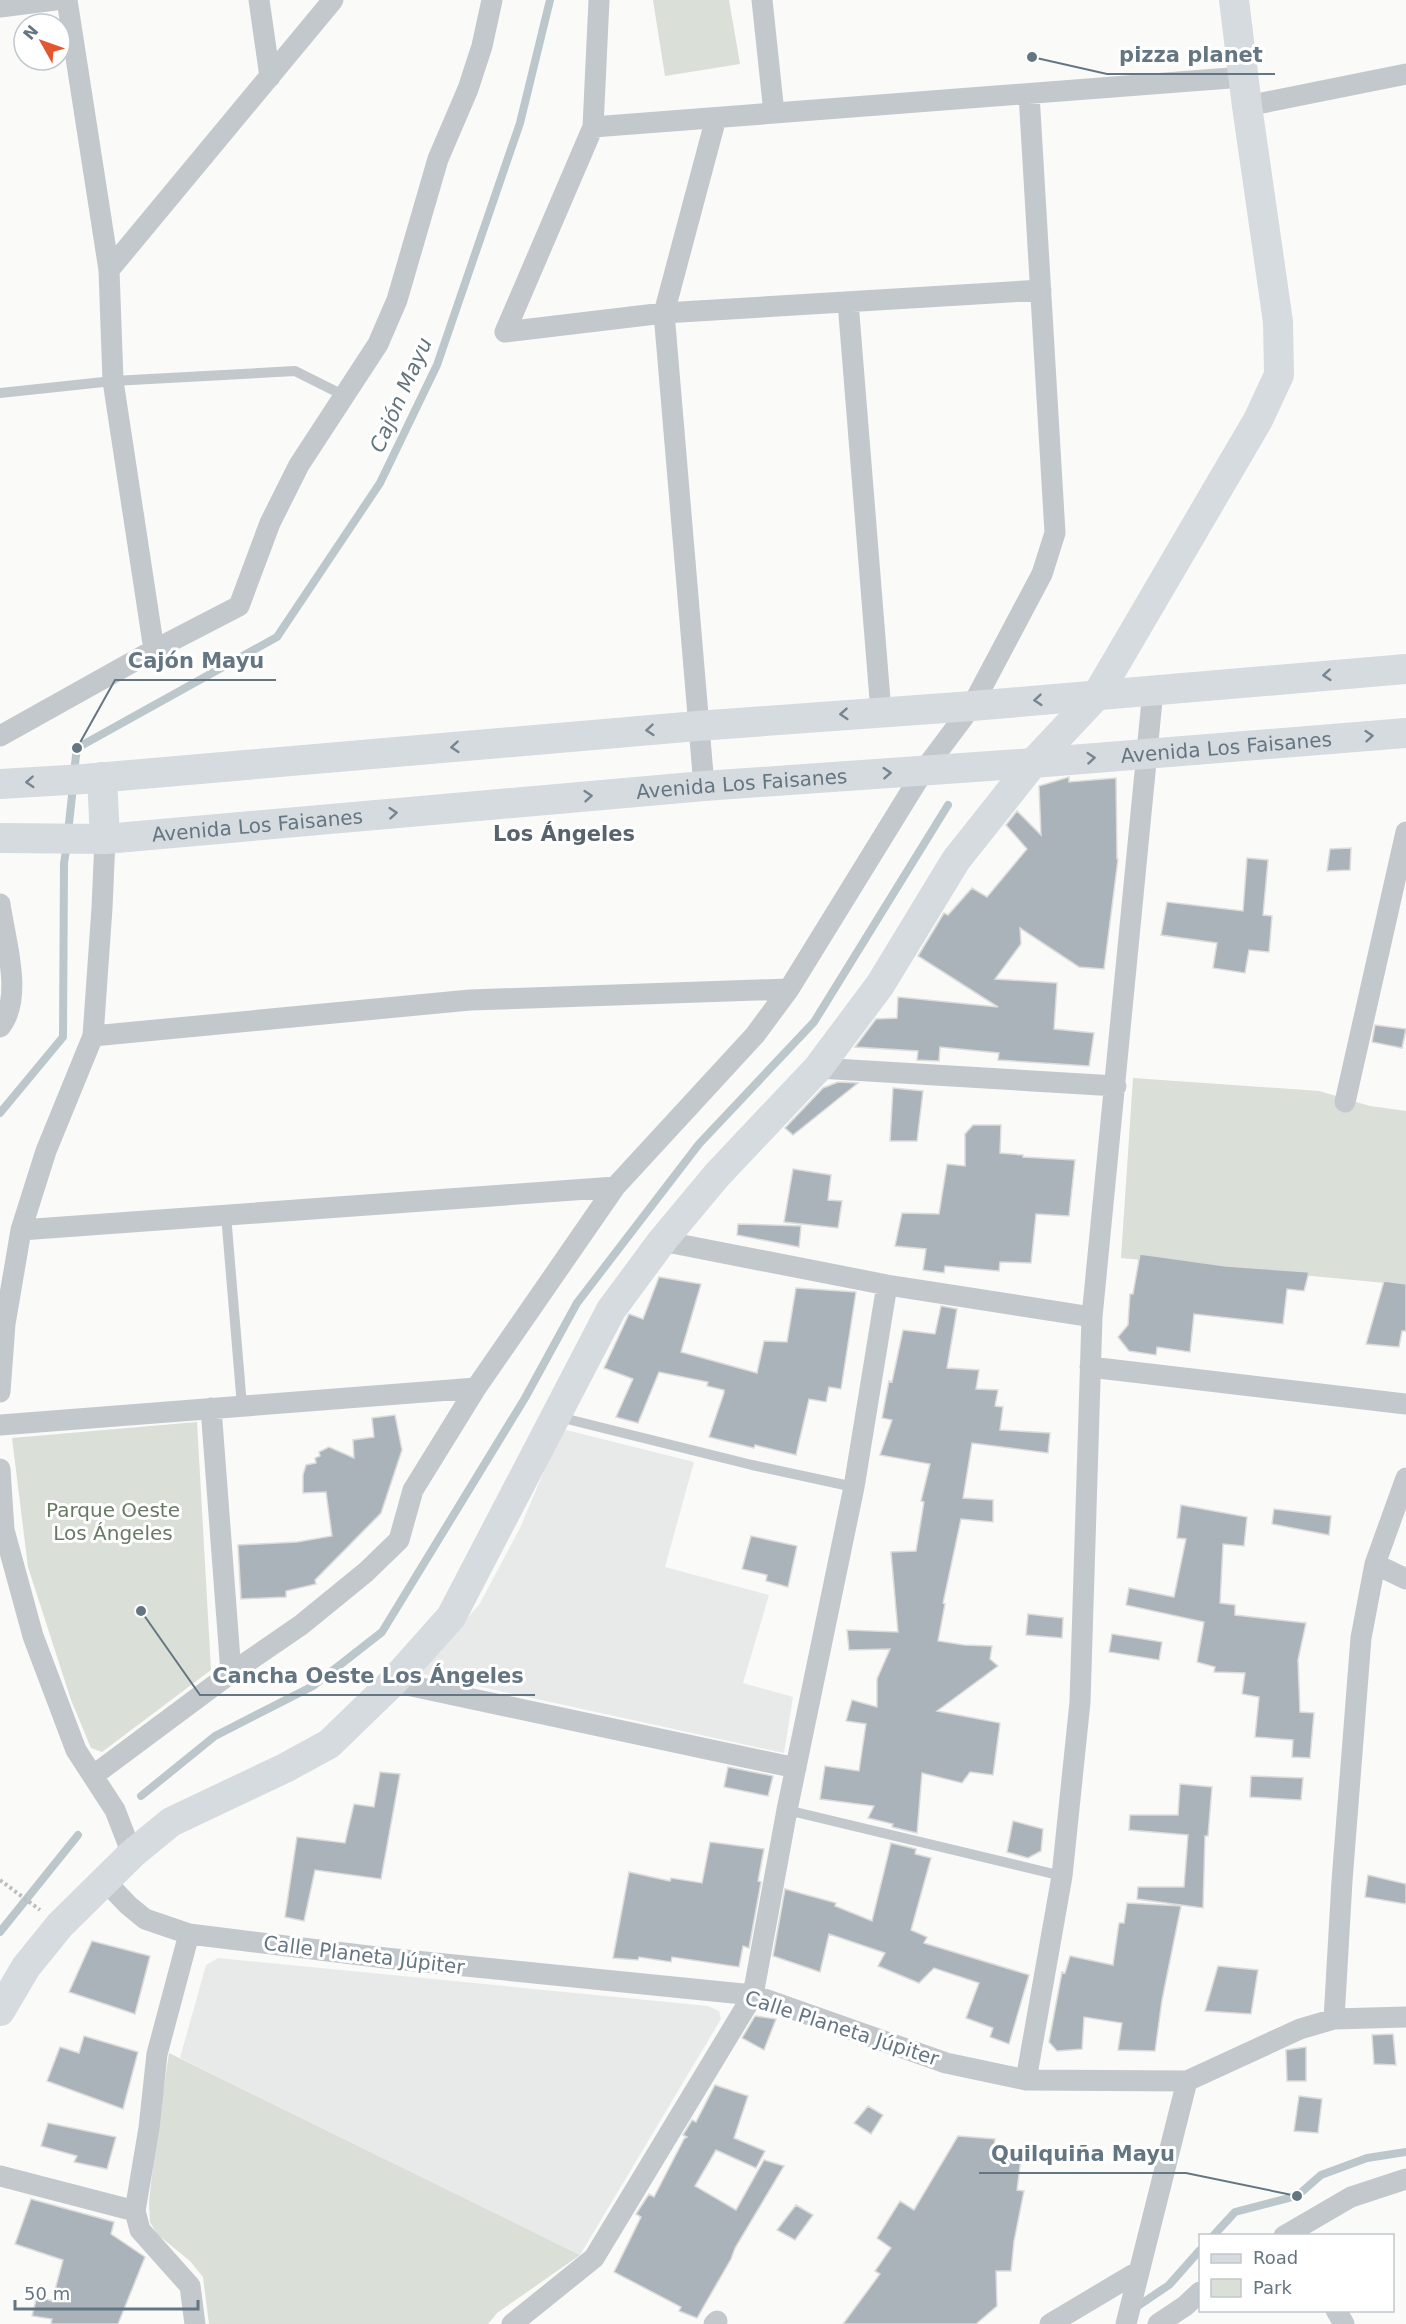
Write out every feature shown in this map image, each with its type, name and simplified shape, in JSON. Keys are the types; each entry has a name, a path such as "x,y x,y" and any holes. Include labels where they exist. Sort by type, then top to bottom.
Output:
{"street":[{"path":"0,7 55,0"},
{"path":"67,0 109,270 113,381 154,650"},
{"path":"260,0 270,77"},
{"path":"109,270 333,0"},
{"path":"0,736 154,650 239,606 270,523 299,465 378,344 397,300 438,159 468,89 482,46 492,0"},
{"path":"599,0 593,127 505,332 664,313 1041,290"},
{"path":"762,0 774,113"},
{"path":"0,2011 26,1967 60,1925 132,1854 171,1822 285,1768 329,1744 393,1682 451,1617 611,1310 662,1241 717,1175 818,1068 880,985 956,860 1033,763 1097,695 1258,420 1279,375 1278,322 1246,106 1234,0"},
{"path":"1246,106 1406,74"},
{"path":"593,127 1243,77"},
{"path":"94,1775 231,1673 301,1625 366,1572 399,1540 413,1490 476,1388 615,1187 755,1035 789,989 924,770 972,706 1042,574 1055,533 1029,94"},
{"path":"704,786 697,726 664,313 716,118"},
{"path":"848,302 881,712"},
{"path":"0,784 1406,669"},
{"path":"1026,2080 1062,1876 1080,1702 1092,1317 1153,690"},
{"name":"Avenida Los Faisanes","path":"0,838 80,839 704,786 1033,763 1406,733"},
{"path":"0,1392 5,1324 21,1230 46,1151 93,1036 102,908 80,839 82,779"},
{"path":"1345,1102 1406,832"},
{"path":"0,904 13,991 8,1018 0,1027"},
{"path":"93,1036 470,1000 789,989"},
{"path":"818,1068 1116,1086"},
{"path":"21,1230 615,1187"},
{"path":"662,1241 887,1285 1092,1317"},
{"path":"512,2324 594,2258 753,1995 787,1810 854,1487 887,1285"},
{"path":"1090,1367 1406,1404"},
{"path":"0,1425 476,1388"},
{"path":"211,1408 231,1673"},
{"path":"0,1468 4,1530 33,1636 76,1750 115,1810 132,1854"},
{"path":"1334,2019 1361,1638 1375,1564 1406,1478"},
{"path":"1375,1564 1406,1579"},
{"path":"393,1682 796,1768"},
{"name":"Calle Planeta Júpiter","path":"105,1881 145,1919 189,1934 385,1958 753,1995 946,2063 1026,2080 1187,2081 1300,2029 1334,2019 1406,2017"},
{"path":"189,1934 157,2054 149,2128 135,2211 140,2230 190,2286 195,2324"},
{"path":"1126,2324 1187,2081"},
{"path":"0,2176 135,2211"},
{"path":"1291,2234 1351,2197 1406,2179"},
{"path":"1050,2324 1139,2271"},
{"path":"1158,2324 1185,2306 1199,2293"}],"lane":[{"path":"0,393 113,381 295,371 343,395"},
{"path":"226,1215 242,1406"},
{"path":"555,1416 752,1465 854,1487"},
{"path":"787,1810 1062,1876"}],"path":[{"path":"0,1880 60,1925"}],"shaded area":[{"path":"562,1429 694,1462 665,1567 769,1595 743,1683 793,1697 784,1753 417,1673 479,1605 520,1528"},
{"path":"218,1958 708,2006 719,2011 721,2019 580,2255 180,2058 206,1965"}],"green space":[{"path":"653,0 729,0 740,64 665,76"},
{"path":"1133,1078 1319,1091 1370,1106 1406,1111 1406,1285 1121,1258"},
{"name":"Parque Oeste Los Ángeles","path":"197,1422 211,1670 102,1752 91,1748 71,1700 28,1567 12,1438"},
{"path":"169,2053 580,2255 497,2313 488,2324 209,2324 203,2277 190,2261 157,2234 150,2222 149,2202 156,2138"}],"building":[{"path":"1069,777 1069,782 1116,778 1118,859 1104,969 1079,967 1020,928 1021,944 995,979 1057,983 1054,1029 1094,1033 1089,1066 998,1060 999,1053 940,1047 939,1061 917,1060 918,1051 855,1047 876,1019 897,1018 898,997 998,1007 918,956 944,913 948,915 972,888 987,897 1027,849 1006,825 1017,811 1041,835 1039,786"},
{"path":"1351,848 1350,870 1327,871 1330,849"},
{"path":"1247,858 1268,860 1263,915 1272,916 1269,952 1249,950 1245,973 1213,968 1217,943 1161,935 1167,902 1243,911"},
{"path":"1375,1025 1406,1029 1402,1048 1372,1042"},
{"path":"838,1082 858,1083 793,1135 785,1128 823,1088"},
{"path":"893,1088 923,1091 917,1141 890,1141"},
{"path":"973,1125 1001,1125 1000,1153 1023,1155 1023,1157 1075,1160 1069,1216 1036,1214 1031,1263 1000,1262 999,1271 945,1266 944,1273 923,1270 926,1249 895,1246 902,1213 939,1214 947,1164 965,1166 965,1134"},
{"path":"793,1169 831,1175 828,1200 842,1201 838,1228 784,1222"},
{"path":"738,1224 801,1226 799,1247 737,1235"},
{"path":"1140,1254 1226,1266 1309,1272 1304,1291 1287,1289 1283,1324 1194,1314 1190,1352 1157,1347 1156,1355 1129,1351 1118,1337 1128,1325 1130,1294 1133,1294"},
{"path":"659,1277 701,1284 681,1352 757,1373 764,1341 787,1342 796,1288 856,1292 841,1389 829,1387 826,1402 809,1399 796,1455 709,1437 724,1390 707,1386 708,1382 659,1372 638,1423 616,1417 633,1379 604,1368 629,1314 643,1319"},
{"path":"1384,1281 1406,1284 1406,1331 1402,1331 1399,1347 1366,1344"},
{"path":"941,1306 957,1309 947,1368 979,1370 976,1389 998,1390 995,1406 1003,1407 1000,1430 1050,1433 1048,1453 972,1443 963,1498 993,1500 993,1522 961,1519 943,1603 945,1604 938,1641 992,1646 990,1659 998,1666 937,1711 1000,1723 993,1775 970,1772 962,1783 922,1773 917,1833 868,1818 874,1806 820,1799 825,1766 859,1771 866,1724 846,1721 852,1700 877,1707 877,1679 890,1649 849,1650 847,1630 898,1632 891,1552 916,1551 924,1502 921,1501 930,1464 880,1455 892,1420 882,1418 903,1330 935,1334"},
{"path":"395,1415 402,1450 381,1513 315,1580 316,1584 286,1591 286,1597 241,1599 238,1545 297,1542 332,1536 326,1492 303,1493 303,1475 306,1465 316,1463 315,1458 320,1456 319,1452 329,1447 354,1458 353,1440 374,1437 372,1418"},
{"path":"1181,1505 1247,1517 1244,1546 1223,1544 1220,1603 1235,1605 1235,1615 1306,1623 1298,1660 1300,1712 1314,1713 1310,1758 1292,1757 1293,1740 1255,1737 1259,1697 1242,1694 1245,1673 1214,1672 1215,1667 1197,1662 1204,1622 1126,1605 1129,1588 1174,1597 1186,1539 1177,1538"},
{"path":"1274,1509 1331,1516 1329,1535 1272,1524"},
{"path":"751,1536 797,1546 788,1587 766,1581 767,1575 742,1569"},
{"path":"1028,1614 1063,1618 1062,1638 1026,1635"},
{"path":"1112,1634 1162,1642 1159,1660 1109,1652"},
{"path":"728,1767 773,1776 768,1796 724,1787"},
{"path":"380,1772 400,1774 381,1879 315,1870 304,1921 285,1917 297,1837 345,1843 354,1804 374,1807"},
{"path":"1251,1776 1303,1778 1301,1800 1250,1797"},
{"path":"1180,1784 1212,1787 1208,1836 1205,1836 1203,1908 1137,1899 1138,1887 1184,1887 1188,1835 1129,1830 1130,1815 1178,1815"},
{"path":"1013,1821 1043,1829 1041,1851 1028,1858 1007,1852"},
{"path":"710,1842 764,1849 758,1881 761,1882 749,1948 743,1946 739,1967 672,1957 671,1962 639,1957 638,1960 613,1958 629,1872 670,1881 671,1878 702,1883"},
{"path":"891,1843 916,1849 915,1854 931,1858 911,1930 927,1937 924,1943 1029,1975 1009,2044 990,2037 993,2028 966,2018 979,1983 934,1968 919,1983 878,1966 885,1953 829,1934 820,1972 773,1956 785,1889 836,1903 835,1906 872,1921"},
{"path":"1368,1875 1406,1884 1406,1904 1365,1897"},
{"path":"1127,1903 1181,1906 1162,2000 1155,2051 1118,2050 1122,2023 1084,2017 1082,2049 1057,2051 1049,2042 1062,1972 1065,1973 1070,1956 1113,1965 1119,1923 1124,1923"},
{"path":"92,1941 150,1956 135,2014 69,1992"},
{"path":"1218,1966 1258,1970 1251,2014 1205,2011"},
{"path":"755,2016 776,2019 764,2050 742,2038"},
{"path":"1393,2034 1396,2065 1374,2064 1372,2035"},
{"path":"84,2036 138,2052 123,2109 47,2081 60,2047 79,2053"},
{"path":"1306,2047 1306,2081 1287,2081 1286,2050"},
{"path":"715,2085 748,2096 734,2138 765,2151 756,2168 716,2150 695,2186 736,2210 764,2160 784,2166 697,2318 679,2311 681,2307 614,2272 641,2217 636,2214 649,2194 654,2197 687,2137 683,2135 692,2120 696,2122"},
{"path":"1299,2096 1322,2099 1318,2133 1294,2131"},
{"path":"868,2106 883,2115 871,2134 854,2123"},
{"path":"48,2123 116,2137 107,2169 74,2162 77,2156 41,2146"},
{"path":"958,2136 995,2139 993,2153 1021,2158 1017,2190 1024,2191 1014,2241 1011,2271 996,2271 997,2306 976,2324 843,2324 880,2274 875,2271 891,2248 877,2238 900,2201 914,2210"},
{"path":"31,2199 114,2222 111,2234 145,2257 118,2324 51,2324 52,2319 32,2316 37,2296 52,2301 63,2260 15,2244"},
{"path":"796,2205 813,2215 795,2240 777,2230"}],"waterway":[{"name":"Cajón Mayu","path":"74,772 77,748 277,637 380,483 437,365 520,123 550,0"},
{"name":"Cajón Mayu","path":"68,832 73,787"},
{"path":"141,1796 215,1736 313,1686 382,1632 525,1398 577,1303 699,1144 814,1022 948,805"},
{"name":"Cajón Mayu","path":"0,1113 63,1037 64,863 67,844"},
{"path":"0,1932 78,1835"},
{"path":"1215,2234 1235,2212 1297,2196 1321,2175 1367,2158 1406,2152"},
{"path":"1135,2308 1169,2285 1199,2251"}],"place":[{"name":"pizza planet","path":"1032,57"},
{"name":"Cajón Mayu","path":"77,748"},
{"name":"Cancha Oeste Los Ángeles","path":"141,1611"},
{"name":"Quilquiña Mayu","path":"1297,2196"}],"district":[{"name":"Los Ángeles","path":"564,834"}]}
